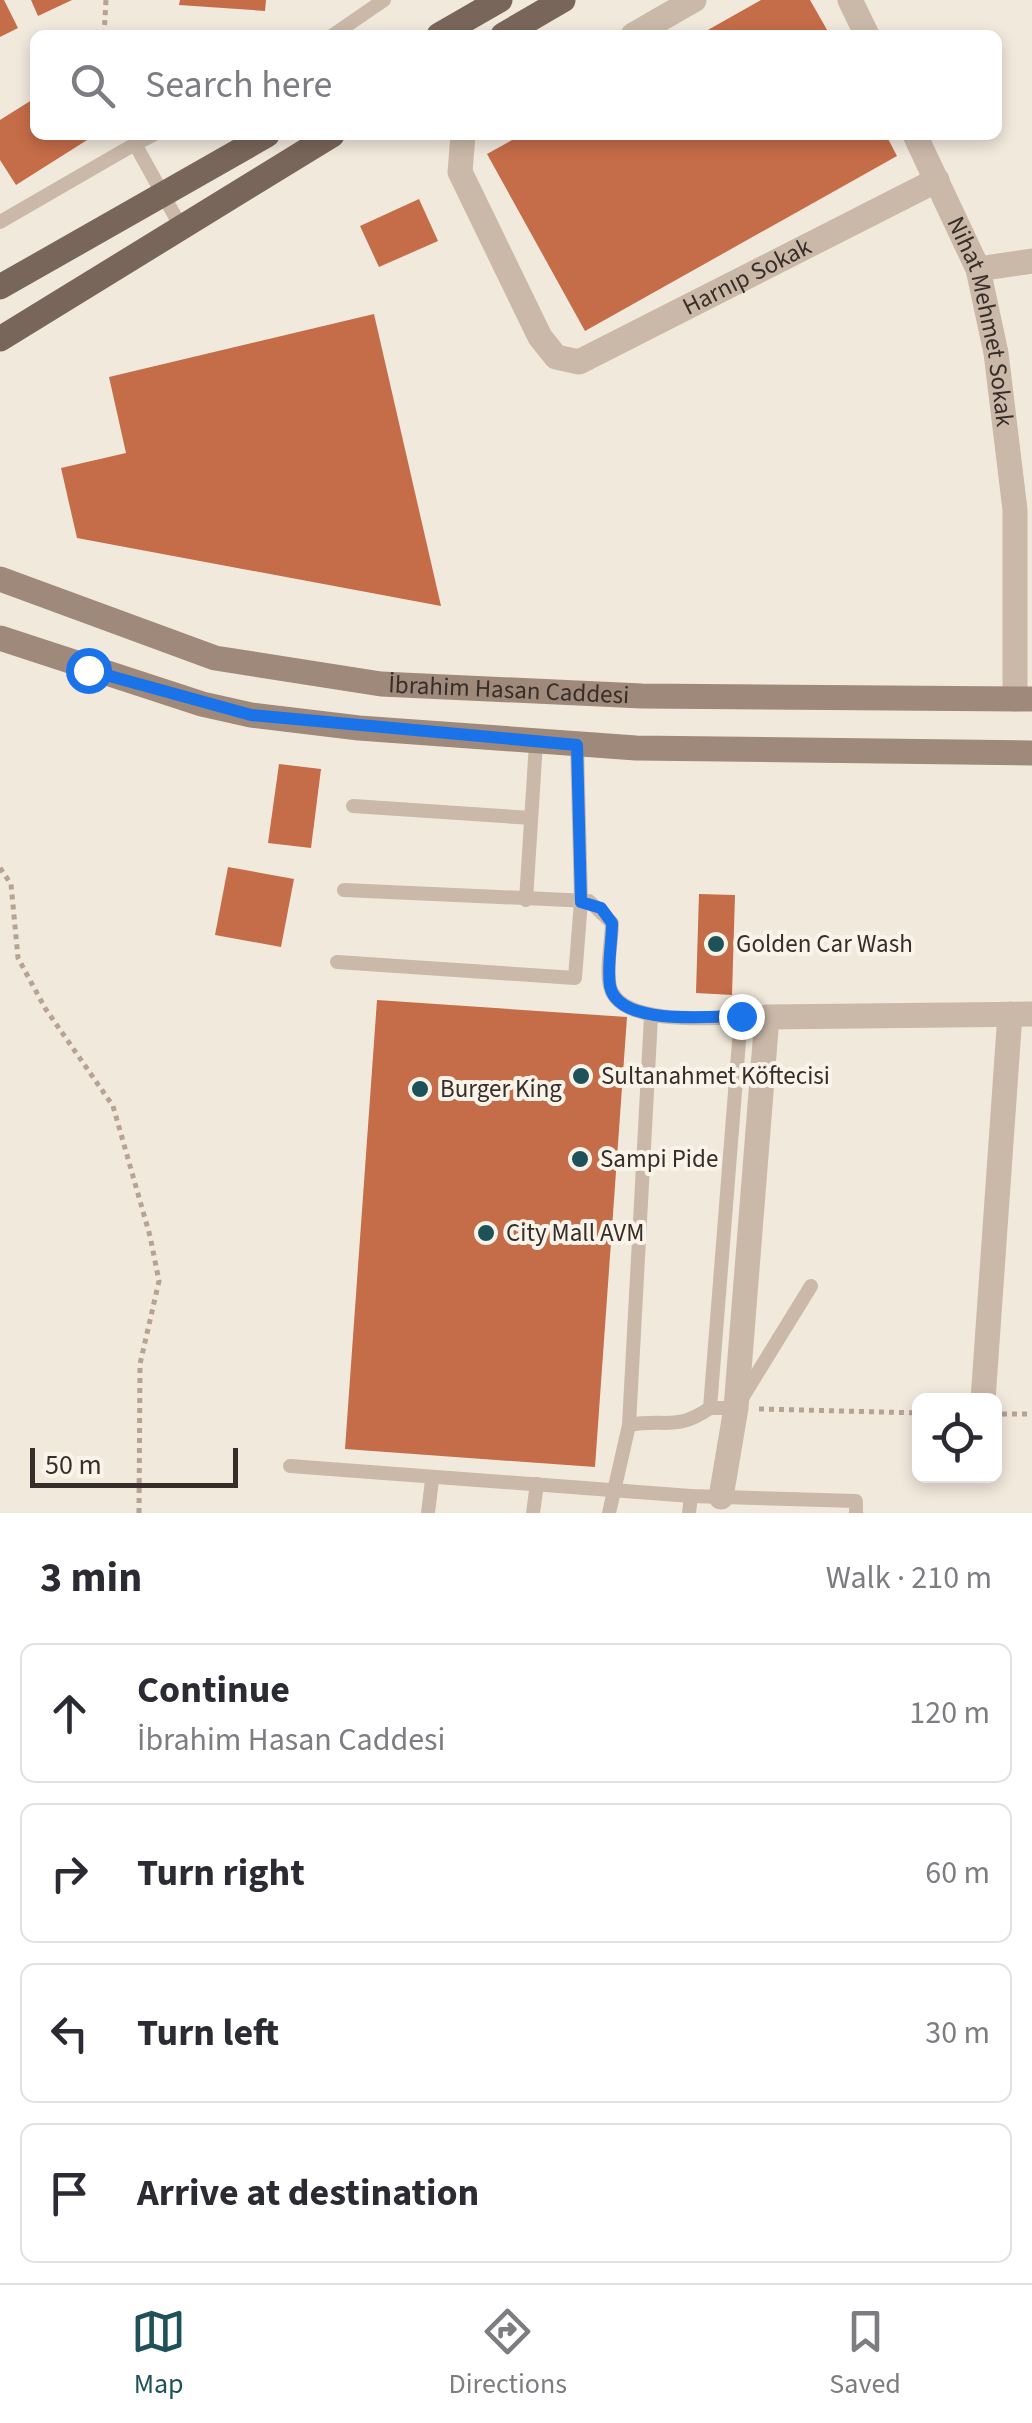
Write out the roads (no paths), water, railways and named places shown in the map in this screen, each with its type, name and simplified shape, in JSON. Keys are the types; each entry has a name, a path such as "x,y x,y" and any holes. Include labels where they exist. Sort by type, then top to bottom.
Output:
{"main road":[{"path":"449,30 500,0"},
{"path":"512,30 563,0"},
{"path":"0,288 258,140"},
{"path":"0,338 324,140"},
{"name":"İbrahim Hasan Caddesi","path":"0,579 215,658 381,684 642,696 1024,699"},
{"name":"İbrahim Hasan Caddesi","path":"0,638 88,670 251,715 577,745 1032,753"}],"street":[{"path":"642,30 694,0"},
{"path":"850,0 865,30"},
{"name":"Harnıp Sokak","path":"463,140 460,172 540,337 556,357 578,362 937,180"},
{"name":"Nihat Mehmet Sokak","path":"917,140 978,269 996,353 1015,510 1024,699"},
{"path":"978,269 1032,261"},
{"path":"721,1497 736,1408 754,1016 1021,1014 984,1393"}],"lane":[{"path":"340,30 384,0"},
{"path":"0,222 144,140"},
{"path":"136,144 166,193 181,227"},
{"path":"526,900 536,743"},
{"path":"337,962 575,978 581,902 577,745"},
{"path":"353,806 531,818"},
{"path":"344,890 581,902 601,908 612,923 610,989 621,1004 651,1017 754,1016 710,1408"},
{"path":"609,1513 629,1424 651,1017"},
{"path":"629,1424 686,1424 710,1408 736,1408 811,1286"},
{"path":"290,1466 432,1480 721,1497 753,1506 856,1501 856,1513"},
{"path":"428,1513 432,1480"},
{"path":"533,1513 537,1484"},
{"path":"689,1513 692,1496"}],"place":[{"name":"Golden Car Wash","path":"716,944"},
{"name":"Sultanahmet Köftecisi","path":"581,1076"},
{"name":"Burger King","path":"420,1089"},
{"name":"Sampi Pide","path":"580,1159"},
{"name":"City Mall AVM","path":"486,1233"}]}
